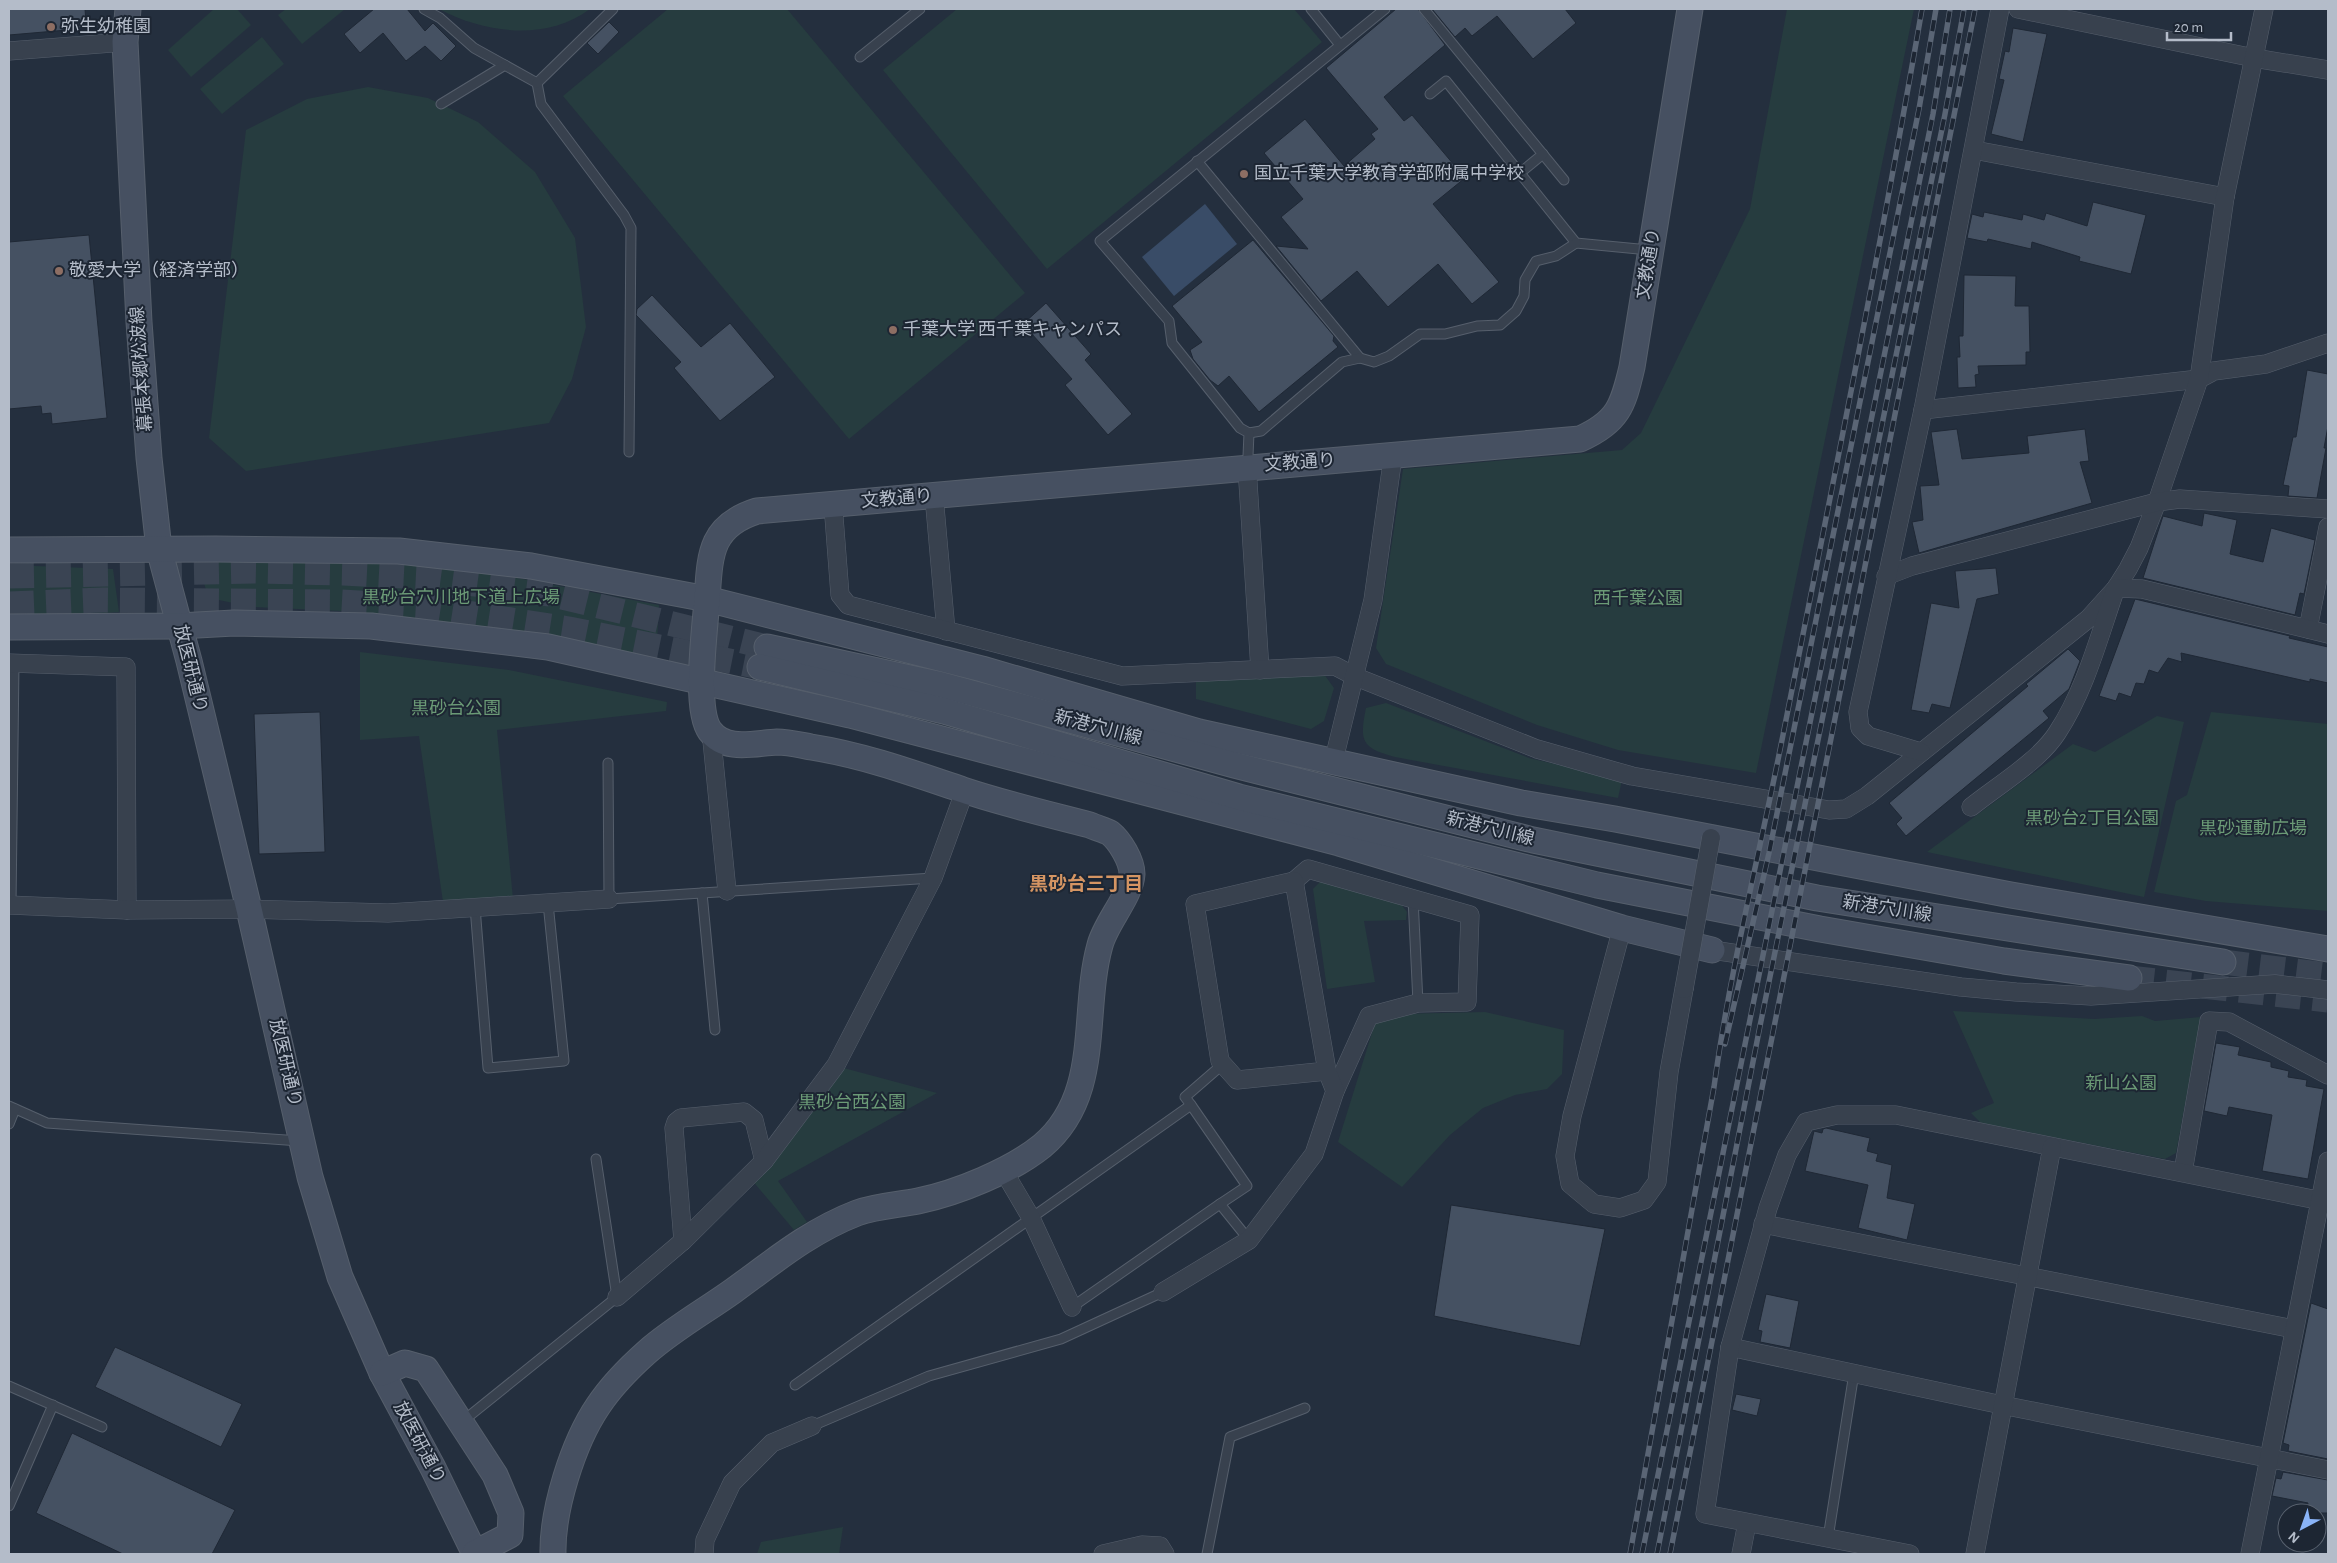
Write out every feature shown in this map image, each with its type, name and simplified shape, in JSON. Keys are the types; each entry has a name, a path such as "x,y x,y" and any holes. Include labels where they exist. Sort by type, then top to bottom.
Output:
{"street":[{"name":"幕張本郷松波線","path":"128,9 125,42 139,332 148,458 159,549"},
{"name":"文教通り","path":"711,731 704,718 701,680 712,554 718,535 726,525 739,516 757,511 934,496 1248,462 1393,456 1580,439 1601,430 1616,415 1626,392 1652,251 1690,9"},
{"path":"1921,752 1868,736 1860,728 1858,712 1923,410 2000,9"},
{"path":"2018,9 2254,58 2328,70"},
{"path":"833,504 840,596 848,605 1122,676 1335,666 1356,677 1537,749 1632,776 1829,810 1846,809 1867,796 2088,619 2116,588 2132,562 2157,502 2198,379 2225,198 2264,9"},
{"path":"9,51 125,42"},
{"path":"1974,150 2225,198"},
{"path":"1923,410 2198,379 2214,371 2266,364 2328,343"},
{"path":"1333,763 1356,677 1373,600 1393,456"},
{"path":"1248,462 1260,670"},
{"path":"934,496 946,630"},
{"path":"1886,576 1912,566 2157,502 2180,499 2328,509"},
{"path":"2308,629 2328,527"},
{"name":"放医研通り","path":"159,549 249,909 312,1185 340,1276 382,1373 433,1468 475,1554"},
{"path":"9,550 399,551 531,566 707,599 982,670 1198,732 1333,763 1521,803 2002,894 2328,949"},
{"path":"2116,588 2142,589 2328,634"},
{"path":"1971,807 2018,770 2057,734 2088,670 2116,588"},
{"path":"9,627 179,626 234,623 370,626 548,647 850,715 1339,843 1622,928 1712,950 1961,987 2016,992 2091,996 2275,984 2328,990"},
{"name":"新港穴川線","path":"2129,978 2004,961 1597,885 1240,797 763,657 942,686 1234,765 1533,840 1817,898 2223,962"},
{"path":"11,664 126,667 127,910"},
{"path":"553,1554 557,1508 571,1463 596,1408 615,1382 649,1350 804,1239 833,1222 861,1212 921,1201 966,1187 1003,1170 1042,1146 1063,1124 1082,1085 1089,1048 1099,946 1109,921 1127,892 1132,876 1130,865 1123,849 1109,833 1090,825 965,790 900,768 836,751 779,742 736,746 718,739 711,731"},
{"path":"711,731 727,891"},
{"path":"617,1297 683,1241 764,1161 836,1065 933,878 965,790"},
{"path":"1622,928 1572,1116 1565,1156 1570,1184 1594,1204 1620,1208 1644,1200 1657,1182 1668,1072 1711,838"},
{"path":"1163,1292 1249,1240 1314,1154 1335,1091 1369,1016 1418,1004 1467,1002 1470,914 1308,869 1294,881 1195,904 1222,1064 1237,1080 1327,1071"},
{"path":"1294,881 1327,1071 1335,1091"},
{"path":"10,905 127,910 249,909 388,913 609,899"},
{"path":"2183,1172 2209,1021 2229,1022 2328,1075"},
{"path":"683,1241 674,1128 676,1122 681,1118 744,1112 754,1120 764,1161"},
{"path":"1910,1554 1705,1514 1730,1347 1763,1224 1787,1155 1806,1122 1837,1115 1896,1115 2322,1201"},
{"path":"1975,1554 2052,1147"},
{"path":"2250,1554 2294,1329 2322,1201 2328,1161"},
{"path":"1003,1170 1030,1216 1072,1307"},
{"path":"1763,1224 2294,1329"},
{"path":"1730,1347 2002,1405 2328,1470"},
{"path":"382,1373 405,1363 426,1369 495,1476 511,1513 510,1535 475,1554"},
{"path":"704,1554 705,1540 732,1483 772,1443 812,1426"},
{"path":"1741,1554 1747,1523"},
{"path":"1102,1554 1142,1545 1160,1546 1165,1554"}],"lane":[{"path":"424,9 440,18 474,48 537,82"},
{"path":"537,82 612,9"},
{"path":"860,57 920,9"},
{"path":"1310,9 1340,45"},
{"path":"1385,9 1100,241 1169,321 1172,343 1240,428 1248,433 1261,431 1342,362 1360,358 1374,362 1389,356 1420,334 1445,334 1477,326 1500,325 1516,310 1524,296 1525,280 1536,261 1556,256 1576,243 1634,247 1652,251"},
{"path":"1424,9 1564,180"},
{"path":"440,104 505,65"},
{"path":"1430,94 1446,81 1576,243"},
{"path":"537,82 541,104 631,228 629,452"},
{"path":"1520,173 1543,154"},
{"path":"1197,161 1360,358"},
{"path":"1248,433 1248,462"},
{"path":"10,905 11,664"},
{"path":"608,763 609,899 933,878"},
{"path":"702,892 716,1030"},
{"path":"1413,898 1418,1004"},
{"path":"475,907 488,1068 564,1060 548,903"},
{"path":"1072,1307 1248,1186 1185,1097 1222,1064"},
{"path":"795,1385 1030,1216 1191,1105"},
{"path":"9,1124 12,1107 47,1123 302,1141"},
{"path":"461,1422 617,1297 596,1159"},
{"path":"1220,1204 1249,1240"},
{"path":"812,1426 929,1376 1061,1339 1163,1292"},
{"path":"1828,1538 1854,1373"},
{"path":"9,1386 102,1427"},
{"path":"9,1506 53,1405"},
{"path":"1207,1554 1230,1437 1305,1408"}],"green space":[{"path":"214,9 237,9 251,25 191,77 168,50"},
{"path":"286,9 345,9 302,44 278,15"},
{"path":"439,9 590,9 573,19 554,26 535,30 515,30 475,24"},
{"path":"668,9 787,9 1025,293 849,439 563,96"},
{"path":"957,9 1294,9 1322,42 1047,269 883,70"},
{"name":"西千葉公園","path":"1787,9 1914,9 1756,773 1618,750 1537,725 1386,664 1376,648 1403,469 1622,450 1641,433 1750,209"},
{"path":"262,37 284,64 222,114 200,89"},
{"path":"368,87 428,98 478,122 535,172 575,238 586,327 572,379 549,423 246,471 209,438 246,130 307,99"},
{"name":"黒砂台穴川地下道上広場","path":"241,559 363,562 464,568 659,605 656,660 341,611 253,607 209,598 200,572 210,563"},
{"path":"9,565 113,569 119,612 9,621"},
{"name":"黒砂台公園","path":"360,652 509,670 667,702 666,711 497,730 513,899 443,902 419,736 360,740"},
{"path":"1321,670 1334,688 1324,721 1311,729 1196,699 1196,677"},
{"path":"1386,703 1529,758 1622,780 1618,798 1384,754 1369,747 1363,736 1363,729 1366,708"},
{"name":"黒砂運動広場","path":"2211,712 2328,724 2328,911 2206,901 2154,892 2176,801 2187,795"},
{"name":"黒砂台2丁目公園","path":"2157,716 2184,722 2144,897 1927,852 2073,744 2095,752"},
{"path":"1321,881 1400,903 1407,912 1406,920 1364,921 1375,982 1327,989 1313,889"},
{"name":"新山公園","path":"1953,1011 2094,1019 2142,1016 2155,1021 2201,1017 2176,1153 2165,1159 1981,1123 1971,1113 1994,1103"},
{"path":"1485,1012 1564,1030 1562,1074 1547,1089 1515,1095 1483,1108 1450,1135 1402,1187 1338,1142 1376,1020 1399,1014"},
{"name":"黒砂台西公園","path":"840,1067 937,1093 778,1181 807,1222 794,1230 751,1179"},
{"path":"843,1527 839,1554 757,1554 761,1542"}],"water":[{"path":"1205,204 1237,244 1174,296 1142,257"}],"building":[{"name":"弥生幼稚園","path":"9,9 85,9 86,22 79,29 9,35"},
{"path":"374,9 407,9 425,31 433,23 456,46 441,61 425,46 406,61 383,33 360,53 344,34"},
{"path":"1396,9 1418,9 1445,45 1384,97 1404,121 1412,115 1465,178 1433,204 1499,282 1472,304 1438,264 1388,307 1357,271 1321,301 1276,246 1308,249 1281,217 1303,199 1264,153 1305,119 1344,166 1375,139 1371,134 1378,129 1326,68"},
{"path":"1432,9 1565,9 1576,23 1533,59 1497,16 1472,36 1465,28 1455,37"},
{"path":"609,22 619,32 598,54 587,43"},
{"path":"2013,28 2047,34 2023,142 1991,134 2004,80 1999,79 2005,51 2009,52"},
{"path":"2093,202 2146,215 2131,274 2079,261 2080,257 2032,242 2031,249 1988,239 1987,242 1967,238 1972,214 1983,217 1984,212 2022,220 2023,214 2044,220 2046,213 2087,226"},
{"path":"89,235 107,418 52,424 51,413 42,414 41,406 9,409 9,242"},
{"path":"1253,240 1334,336 1333,341 1338,347 1259,412 1229,376 1218,386 1210,380 1193,359 1190,350 1202,342 1172,306"},
{"path":"1964,275 2016,276 2015,306 2029,306 2030,352 2026,352 2026,365 1978,366 1979,374 1975,375 1976,387 1958,388 1957,357 1960,357 1959,336 1963,336"},
{"path":"652,295 701,347 730,323 775,377 720,421 674,368 681,362 636,315 637,309"},
{"path":"1046,303 1091,354 1085,360 1132,414 1108,435 1065,385 1072,379 1023,324"},
{"path":"2307,370 2328,374 2328,426 2317,498 2288,496 2289,486 2283,485 2293,437 2296,437"},
{"path":"1957,429 1962,459 2029,453 2027,436 2085,429 2089,461 2080,462 2092,503 1919,553 1912,522 1923,520 1920,486 1939,485 1931,432"},
{"path":"2204,513 2237,520 2230,554 2263,562 2271,528 2315,540 2304,594 2300,593 2295,615 2143,578 2163,516 2202,526"},
{"path":"1996,568 1999,594 1977,599 1950,708 1932,704 1929,713 1911,710 1931,603 1959,608 1955,571"},
{"path":"2135,599 2290,636 2289,638 2328,647 2328,683 2310,679 2310,682 2181,653 2182,662 2168,658 2158,673 2149,670 2144,684 2136,683 2131,697 2119,693 2116,701 2099,696"},
{"path":"2068,649 2080,661 2069,689 2043,711 2049,718 1906,836 1896,824 1902,818 1889,803 2028,686 2026,684"},
{"path":"320,712 325,852 259,854 254,714"},
{"path":"2216,1043 2240,1047 2238,1055 2271,1062 2271,1067 2289,1071 2288,1077 2307,1080 2306,1086 2324,1089 2308,1179 2262,1171 2272,1115 2229,1107 2227,1116 2204,1111"},
{"path":"1826,1128 1870,1138 1867,1151 1878,1154 1876,1161 1892,1165 1887,1198 1915,1204 1907,1240 1858,1228 1868,1185 1805,1171 1814,1131 1822,1133 1823,1129"},
{"path":"1451,1205 1605,1229 1580,1346 1434,1316"},
{"path":"1766,1294 1799,1301 1790,1348 1760,1342 1762,1331 1758,1330"},
{"path":"2311,1303 2328,1309 2328,1459 2288,1451 2289,1445 2283,1443"},
{"path":"115,1347 242,1404 221,1447 95,1387"},
{"path":"1736,1394 1761,1399 1757,1416 1732,1410"},
{"path":"72,1433 235,1510 212,1554 123,1554 36,1513"},
{"path":"2283,1472 2328,1480 2328,1513 2327,1503 2308,1503 2272,1496 2276,1478 2281,1479"}],"tunnel":[{"path":"9,576 255,571 422,577 550,594 767,647"},
{"path":"9,604 103,600 341,602 428,607 569,629 760,667"},
{"path":"2223,962 2328,975"},
{"path":"2129,978 2328,1000"}],"railway":[{"path":"1630,1554 1714,1087 1728,999 1855,372 1922,9"},
{"path":"1725,1044 1769,853 1919,109 1936,9"},
{"path":"1642,1554 1933,114 1950,9"},
{"path":"1657,1554 1760,1026 1945,114 1964,9"},
{"path":"1670,1554 1975,9"}],"place":[{"name":"弥生幼稚園","path":"51,27"},
{"name":"国立千葉大学教育学部附属中学校","path":"1244,174"},
{"name":"敬愛大学（経済学部）","path":"59,271"},
{"name":"千葉大学 西千葉キャンパス","path":"893,330"}],"district":[{"name":"黒砂台三丁目","path":"1086,884"}]}
